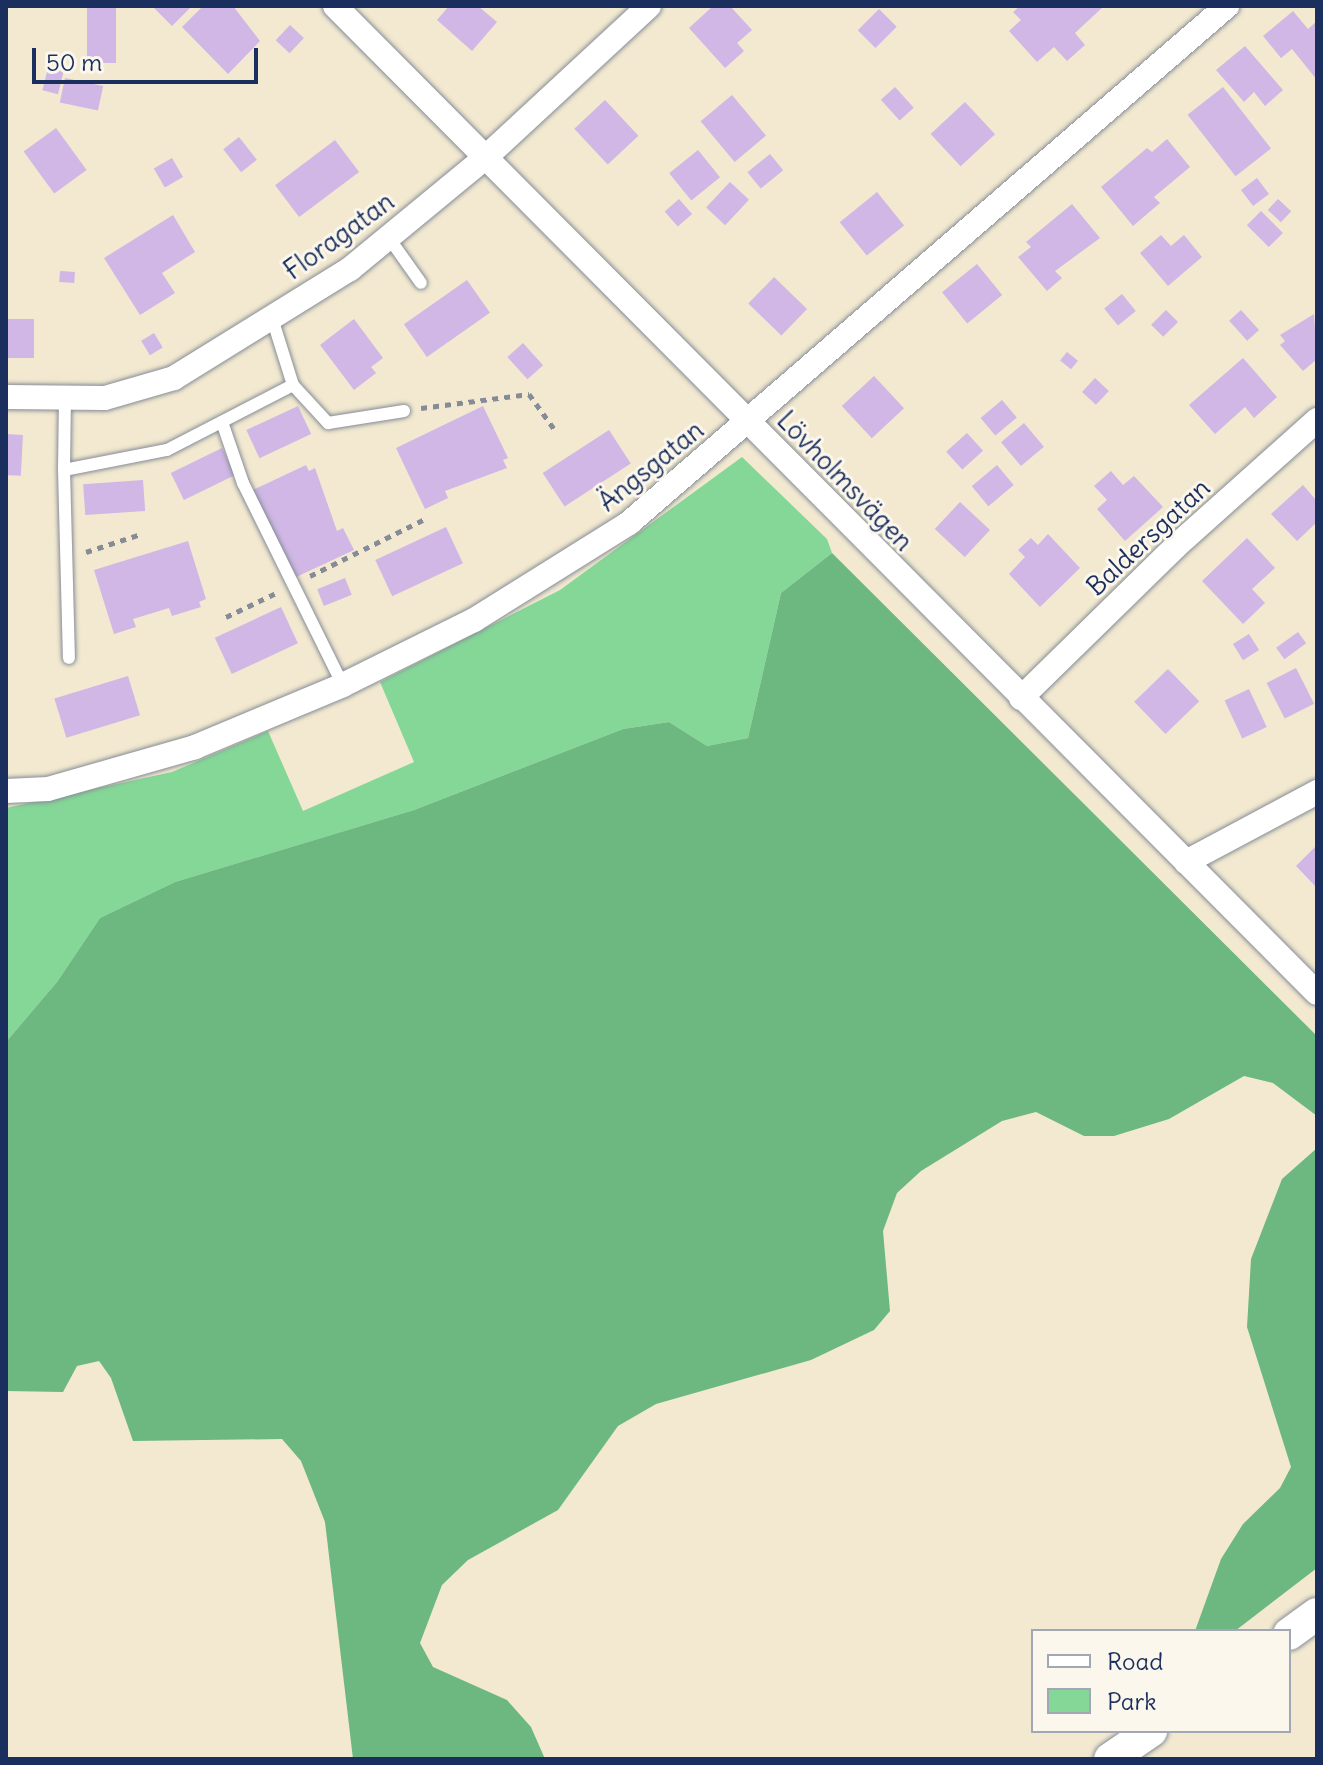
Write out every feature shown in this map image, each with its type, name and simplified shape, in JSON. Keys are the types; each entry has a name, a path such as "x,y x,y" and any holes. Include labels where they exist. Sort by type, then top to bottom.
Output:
{"street":[{"name":"Lövholmsvägen","path":"335,6 1317,993"},
{"name":"Floragatan","path":"6,397 105,398 174,378 350,269 486,157 649,6"},
{"name":"Ängsgatan","path":"6,791 48,789 195,747 343,685 474,620 629,523 1227,6"},
{"name":"Baldersgatan","path":"1021,698 1175,547 1317,420"},
{"path":"1186,862 1317,792"},
{"path":"1291,1633 1317,1614"},
{"path":"1110,1759 1148,1733"}],"lane":[{"path":"389,238 421,283"},
{"path":"272,318 293,385 328,423 404,411"},
{"path":"64,470 167,450 293,385"},
{"path":"65,397 69,658"},
{"path":"222,422 243,483 343,685"}],"path":[{"path":"404,411 529,394 555,430"},
{"path":"226,617 427,518"},
{"path":"66,558 138,535"}],"green space":[{"path":"742,457 827,539 832,553 781,593 748,738 707,746 669,722 623,729 414,810 175,882 100,918 57,982 6,1042 6,808 172,772 268,731 303,811 414,762 380,682 560,590"},
{"path":"832,553 1317,1036 1317,1116 1273,1083 1244,1076 1169,1119 1114,1136 1084,1136 1036,1112 1002,1121 921,1171 897,1193 883,1231 890,1311 874,1330 811,1360 656,1404 618,1426 558,1510 468,1560 442,1585 420,1643 433,1667 507,1700 531,1727 545,1759 353,1759 325,1522 301,1461 282,1439 133,1441 111,1378 99,1361 77,1366 63,1392 6,1391 6,1042 57,982 100,918 175,882 414,810 623,729 669,722 707,746 748,738 781,593"},
{"path":"1317,1148 1317,1568 1238,1629 1196,1629 1221,1559 1243,1524 1280,1488 1291,1467 1247,1327 1251,1259 1282,1179"}],"building":[{"path":"87,6 116,6 116,63 87,63"},
{"path":"152,6 192,6 172,26"},
{"path":"203,6 233,6 260,41 228,74 182,27"},
{"path":"449,6 478,6 497,22 472,51 437,20"},
{"path":"713,6 730,6 752,30 737,43 744,51 725,68 689,28"},
{"path":"1020,6 1104,6 1075,33 1085,45 1067,61 1054,47 1037,62 1009,31 1021,20 1013,12"},
{"path":"879,9 897,27 875,48 858,30"},
{"path":"1293,11 1308,29 1317,21 1317,80 1292,49 1281,58 1263,36"},
{"path":"290,25 304,38 290,53 276,40"},
{"path":"1245,46 1283,90 1265,106 1254,92 1244,102 1216,70"},
{"path":"48,68 64,72 58,94 42,90"},
{"path":"65,78 103,86 98,111 60,102"},
{"path":"895,87 914,108 900,121 881,100"},
{"path":"1223,87 1271,148 1236,176 1188,115"},
{"path":"732,95 766,136 735,162 701,121"},
{"path":"605,100 638,136 608,164 574,129"},
{"path":"965,102 995,134 961,166 931,134"},
{"path":"56,128 87,170 54,194 24,152"},
{"path":"239,137 257,160 241,172 223,149"},
{"path":"1167,139 1190,167 1154,197 1160,203 1133,226 1101,187 1147,148 1152,152"},
{"path":"335,140 359,172 299,217 275,185"},
{"path":"698,150 720,177 691,200 669,173"},
{"path":"770,154 783,170 761,189 747,172"},
{"path":"172,158 183,177 165,188 154,168"},
{"path":"1257,178 1269,194 1253,206 1241,190"},
{"path":"730,182 749,200 725,225 706,208"},
{"path":"877,192 904,225 867,256 840,222"},
{"path":"679,199 692,214 678,227 665,211"},
{"path":"1278,199 1291,211 1281,222 1268,210"},
{"path":"1072,204 1100,238 1055,271 1062,278 1047,291 1018,257 1031,247 1026,242"},
{"path":"1261,211 1283,233 1269,247 1247,225"},
{"path":"173,215 195,252 162,273 175,293 140,315 104,258"},
{"path":"1161,235 1171,246 1184,235 1202,257 1168,286 1140,253"},
{"path":"977,264 1002,295 967,323 942,292"},
{"path":"60,271 75,272 74,283 59,282"},
{"path":"774,277 807,309 781,336 748,304"},
{"path":"467,280 490,313 427,357 404,324"},
{"path":"1122,294 1136,311 1118,326 1104,308"},
{"path":"1166,310 1178,322 1163,337 1151,325"},
{"path":"1241,310 1259,330 1247,341 1229,321"},
{"path":"1314,314 1317,359 1303,371 1280,345 1285,341 1280,335"},
{"path":"6,319 34,319 34,358 6,358"},
{"path":"354,319 383,358 371,367 376,373 354,390 320,345"},
{"path":"154,333 163,348 150,355 141,341"},
{"path":"523,343 543,365 527,379 507,357"},
{"path":"1067,352 1078,361 1071,369 1060,361"},
{"path":"1243,358 1277,397 1254,418 1245,407 1215,434 1189,405"},
{"path":"874,376 904,408 872,438 842,406"},
{"path":"1095,378 1109,391 1096,405 1082,392"},
{"path":"1002,400 1017,418 995,436 981,418"},
{"path":"298,406 311,434 259,458 246,430"},
{"path":"483,406 508,458 503,460 507,468 445,491 448,498 425,509 396,448"},
{"path":"1024,423 1044,447 1021,466 1001,442"},
{"path":"609,430 631,464 565,507 543,473"},
{"path":"967,433 983,451 962,470 946,452"},
{"path":"6,434 23,435 21,476 6,475"},
{"path":"222,448 235,475 184,500 171,473"},
{"path":"306,465 309,471 315,468 337,531 343,528 354,550 294,578 253,490"},
{"path":"997,465 1014,485 988,506 972,486"},
{"path":"1111,471 1123,485 1134,476 1163,507 1125,541 1097,509 1107,500 1094,486"},
{"path":"143,480 145,511 85,515 83,484"},
{"path":"1303,485 1317,501 1317,522 1297,541 1271,514"},
{"path":"960,502 990,530 965,557 935,529"},
{"path":"446,527 463,563 392,596 375,560"},
{"path":"1048,534 1080,568 1040,607 1009,574 1025,557 1018,550 1031,538 1038,545"},
{"path":"1247,538 1275,568 1252,589 1265,603 1243,624 1202,581"},
{"path":"188,541 206,599 199,602 201,607 172,616 169,608 133,619 136,627 114,634 94,570"},
{"path":"345,578 352,595 324,606 317,589"},
{"path":"281,607 298,643 232,674 215,638"},
{"path":"1298,632 1306,643 1284,659 1276,648"},
{"path":"1249,634 1259,650 1243,660 1233,644"},
{"path":"1296,668 1314,704 1285,719 1267,683"},
{"path":"1168,669 1199,701 1165,734 1134,702"},
{"path":"128,676 140,715 66,738 54,699"},
{"path":"1249,689 1267,727 1242,738 1225,700"},
{"path":"1317,845 1317,888 1296,866"}]}
